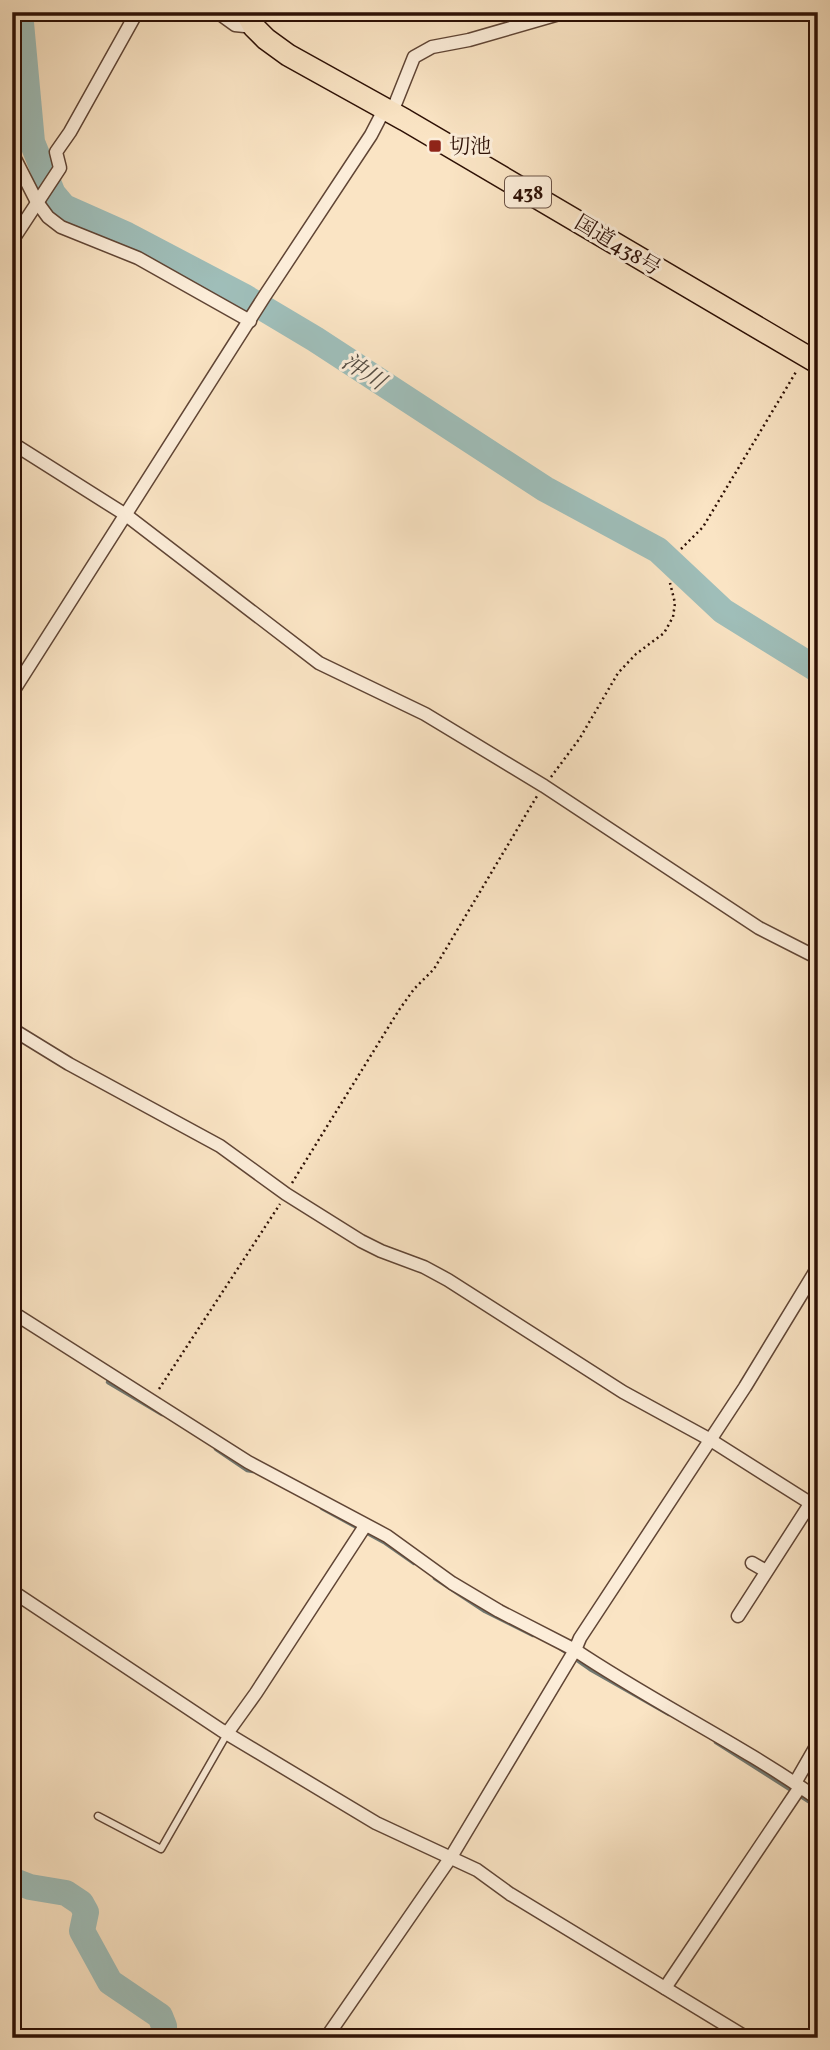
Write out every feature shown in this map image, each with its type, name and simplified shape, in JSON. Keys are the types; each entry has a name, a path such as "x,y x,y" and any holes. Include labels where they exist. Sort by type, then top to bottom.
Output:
{"highway":[{"name":"国道438号","path":"250,20 266,39 288,55 388,110 812,360"}],"street":[{"path":"12,241 57,176 60,169 56,152 137,12"},
{"path":"216,12 235,25 250,20"},
{"path":"12,693 264,297 388,110 414,57 432,47 469,40 566,12"},
{"path":"12,153 48,218 61,227 138,258 252,317"},
{"path":"12,443 126,516 319,663 425,715 544,786 759,928 818,957"},
{"path":"12,1029 69,1064 220,1146 286,1194 361,1241 449,1280 623,1392 709,1439 814,1506 766,1571 738,1616"},
{"path":"326,2038 451,1857 574,1655 580,1638 745,1387 818,1267"},
{"path":"12,1312 248,1462 363,1529 387,1536 452,1583 706,1728 796,1788 818,1799"},
{"path":"228,1732 363,1529"},
{"path":"752,1563 766,1571"},
{"path":"12,1591 228,1732 376,1824 477,1870 510,1894 747,2038"},
{"path":"665,1988 796,1788 818,1743"}],"lane":[{"path":"98,1816 161,1849 228,1732"}],"path":[{"path":"681,549 703,527 812,360"},
{"path":"152,1401 286,1194 399,1010 434,969 544,786 580,738 618,673 636,654 664,633 673,617 675,603 670,583"}],"waterway":[{"name":"沖川","path":"20,12 32,142 53,194 64,207 127,235 243,296 315,339 545,489 658,550 723,611 818,670"},
{"path":"108,1382 162,1414"},
{"path":"216,1449 247,1470 253,1471"},
{"path":"322,1508 384,1542 414,1563"},
{"path":"435,1578 485,1611 533,1635"},
{"path":"560,1648 590,1669 669,1714"},
{"path":"716,1742 818,1807"},
{"path":"12,1880 30,1887 66,1893 81,1903 86,1912 82,1931 110,1982 160,2016 164,2026 164,2038"}],"place":[{"name":"切池","path":"435,146"}]}
